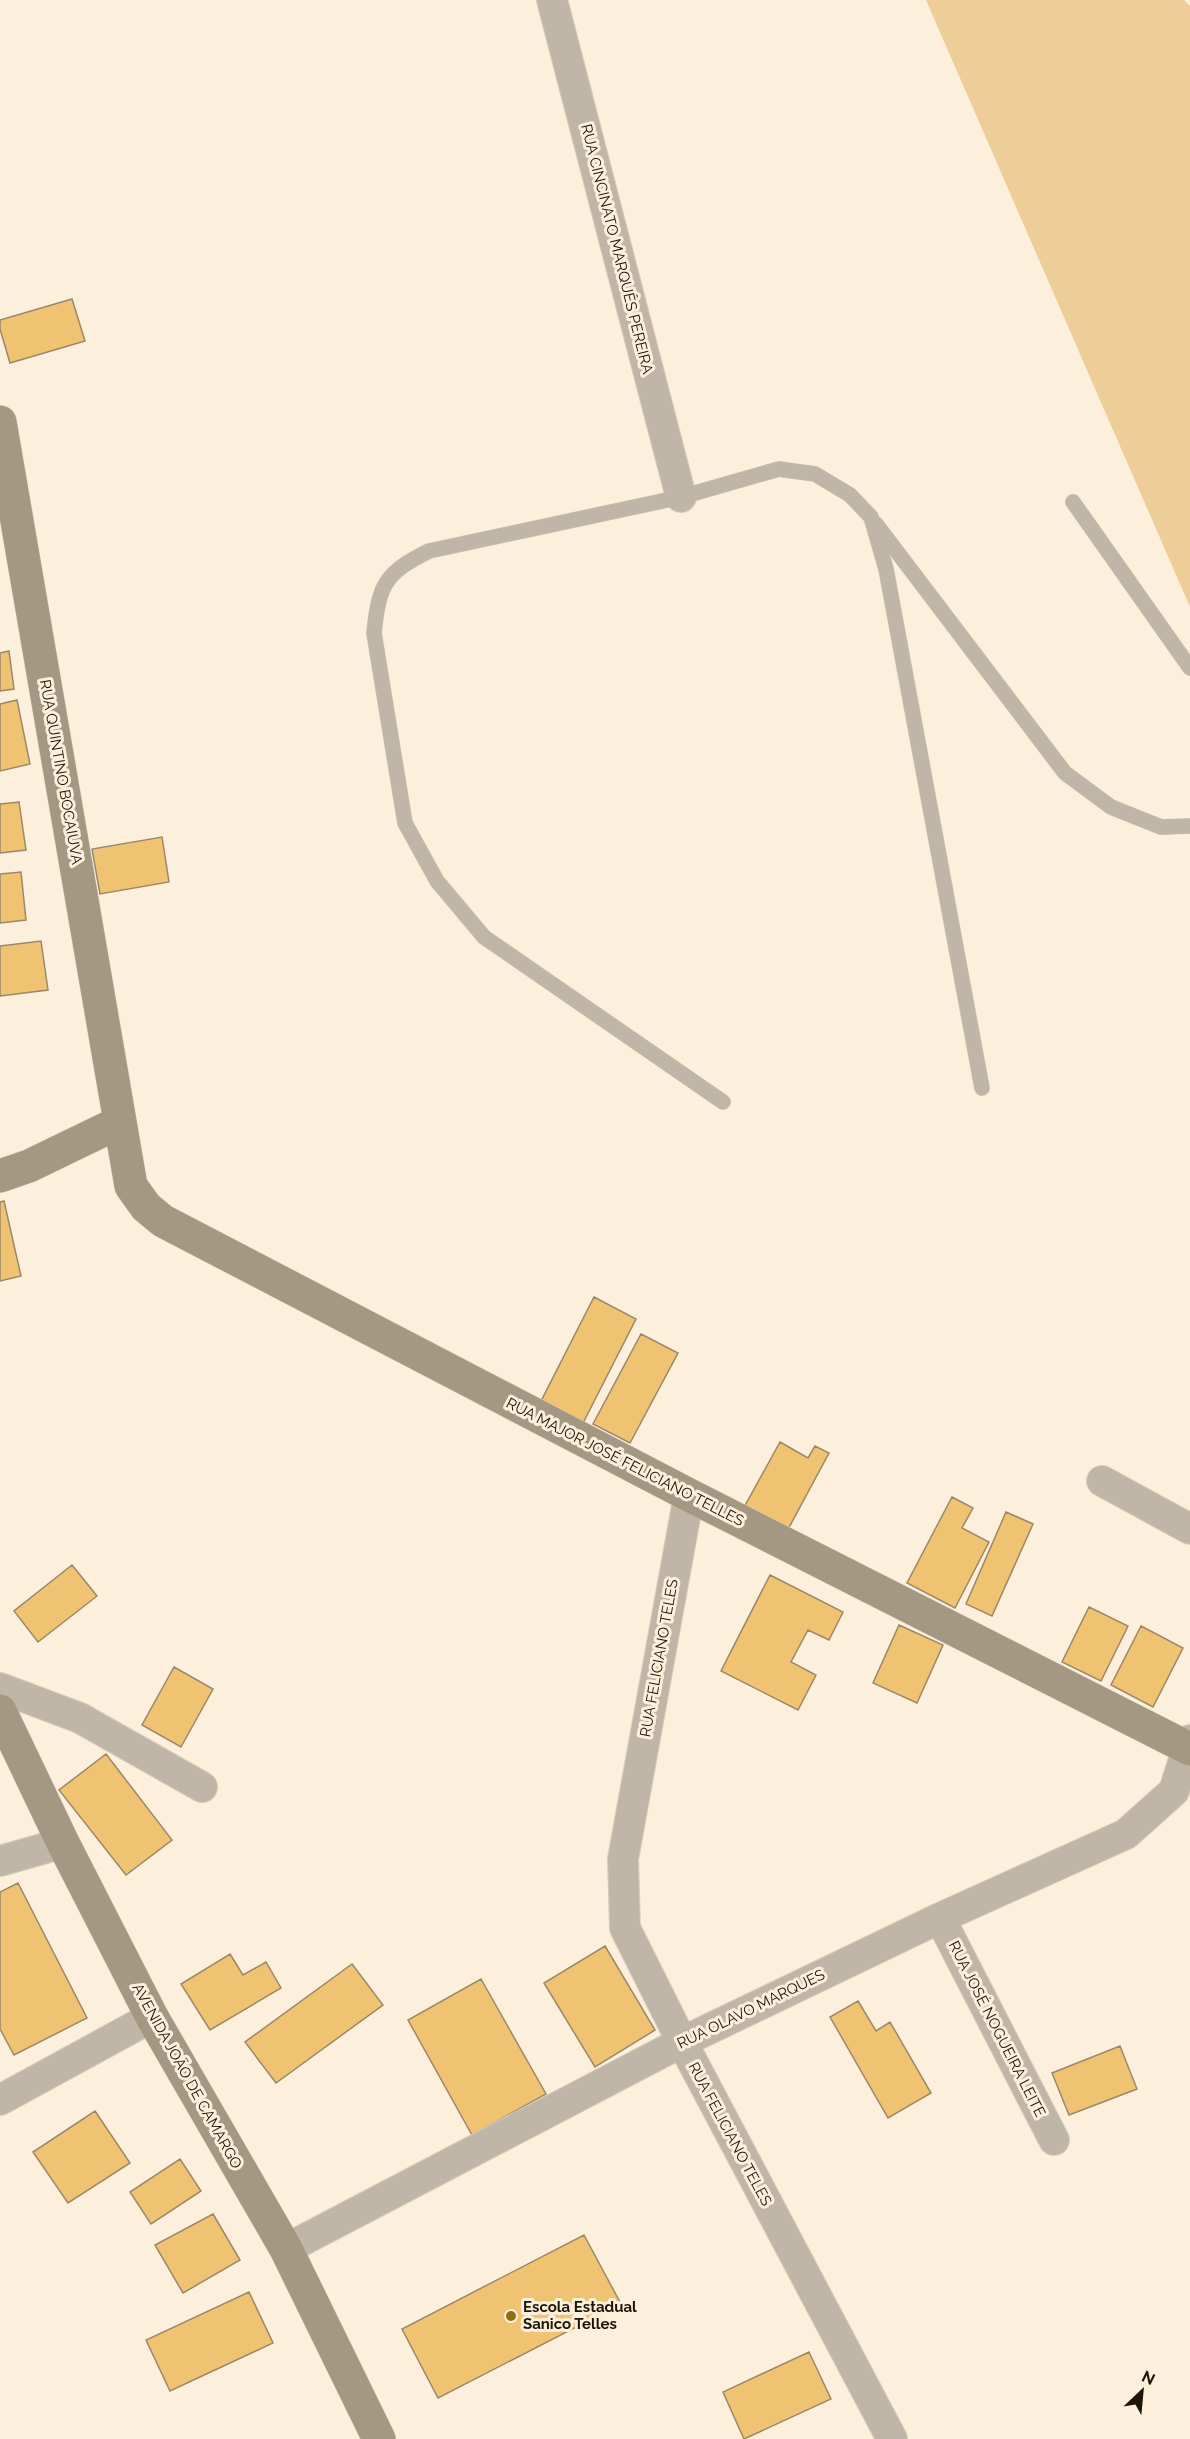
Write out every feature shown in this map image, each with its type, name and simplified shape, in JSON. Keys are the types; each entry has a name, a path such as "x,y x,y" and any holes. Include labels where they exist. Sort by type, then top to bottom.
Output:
{"main road":[{"name":"RUA QUINTINO BOCAIUVA","path":"0,422 120,1122"},
{"path":"0,1176 29,1166 120,1122"},
{"name":"RUA MAJOR JOSÉ FELICIANO TELLES","path":"120,1122 131,1186 146,1208 163,1221 689,1496 1189,1745"},
{"name":"AVENIDA JOÃO DE CAMARGO","path":"0,1711 63,1843 152,2017 286,2249 379,2439"}],"street":[{"name":"RUA CINCINATO MARQUÊS PEREIRA","path":"552,0 681,497"},
{"path":"1102,1482 1190,1529"},
{"name":"RUA FELICIANO TELES","path":"689,1496 623,1859 625,1928 682,2042 892,2439"},
{"path":"0,1688 80,1718 202,1787"},
{"name":"RUA OLAVO MARQUES","path":"286,2249 682,2042 940,1918 1126,1834 1174,1791 1189,1745"},
{"path":"0,1861 63,1843"},
{"name":"RUA JOSÉ NOGUEIRA LEITE","path":"940,1918 1054,2140"},
{"path":"0,2100 152,2017"}],"lane":[{"path":"723,1102 484,937 437,881 405,824 375,633 377,606 385,582 402,564 429,551 681,497 779,469 815,474 850,495 871,517 1065,773 1111,807 1161,827 1190,826"},
{"path":"1073,502 1190,668"},
{"path":"871,517 886,569 982,1088"}],"shaded area":[{"path":"926,0 1184,0 1190,6 1190,607"}],"building":[{"path":"72,299 85,341 10,363 0,329 0,320"},
{"path":"9,651 14,689 0,691 0,653"},
{"path":"17,700 30,764 0,771 0,704"},
{"path":"19,802 26,850 0,853 0,804"},
{"path":"162,837 169,882 100,894 92,849"},
{"path":"21,872 26,920 0,923 0,874"},
{"path":"41,941 48,990 0,996 0,946"},
{"path":"4,1201 21,1276 0,1281 0,1202"},
{"path":"594,1297 636,1319 581,1427 539,1405"},
{"path":"641,1334 678,1353 630,1443 593,1424"},
{"path":"780,1442 808,1458 815,1446 829,1453 785,1535 742,1511"},
{"path":"952,1497 973,1508 962,1528 989,1542 955,1608 907,1583"},
{"path":"1006,1512 1033,1524 992,1616 966,1604"},
{"path":"72,1565 97,1596 38,1642 14,1611"},
{"path":"770,1575 843,1612 829,1640 808,1630 791,1662 816,1675 798,1710 721,1671"},
{"path":"1089,1607 1128,1626 1101,1681 1062,1662"},
{"path":"899,1625 943,1645 917,1703 873,1683"},
{"path":"1141,1626 1183,1648 1153,1707 1111,1685"},
{"path":"174,1667 213,1689 181,1747 142,1725"},
{"path":"106,1754 172,1840 126,1875 59,1790"},
{"path":"18,1883 87,2018 14,2055 0,2029 0,1892"},
{"path":"605,1946 655,2030 595,2067 544,1983"},
{"path":"230,1954 243,1975 266,1962 281,1988 210,2030 181,1984"},
{"path":"352,1964 383,2005 276,2083 245,2042"},
{"path":"481,1979 546,2094 472,2135 408,2020"},
{"path":"858,2001 876,2031 890,2022 931,2093 888,2118 830,2017"},
{"path":"1120,2046 1137,2089 1069,2115 1052,2073"},
{"path":"95,2111 130,2163 68,2203 33,2152"},
{"path":"180,2159 201,2191 151,2224 130,2192"},
{"path":"213,2214 240,2260 183,2293 155,2245"},
{"name":"Escola Estadual Sanico Telles","path":"584,2235 621,2304 438,2398 402,2329"},
{"path":"249,2292 273,2343 170,2391 146,2340"},
{"path":"809,2352 831,2399 744,2439 723,2392"}],"place":[{"name":"Escola Estadual Sanico Telles","path":"511,2316"}]}
